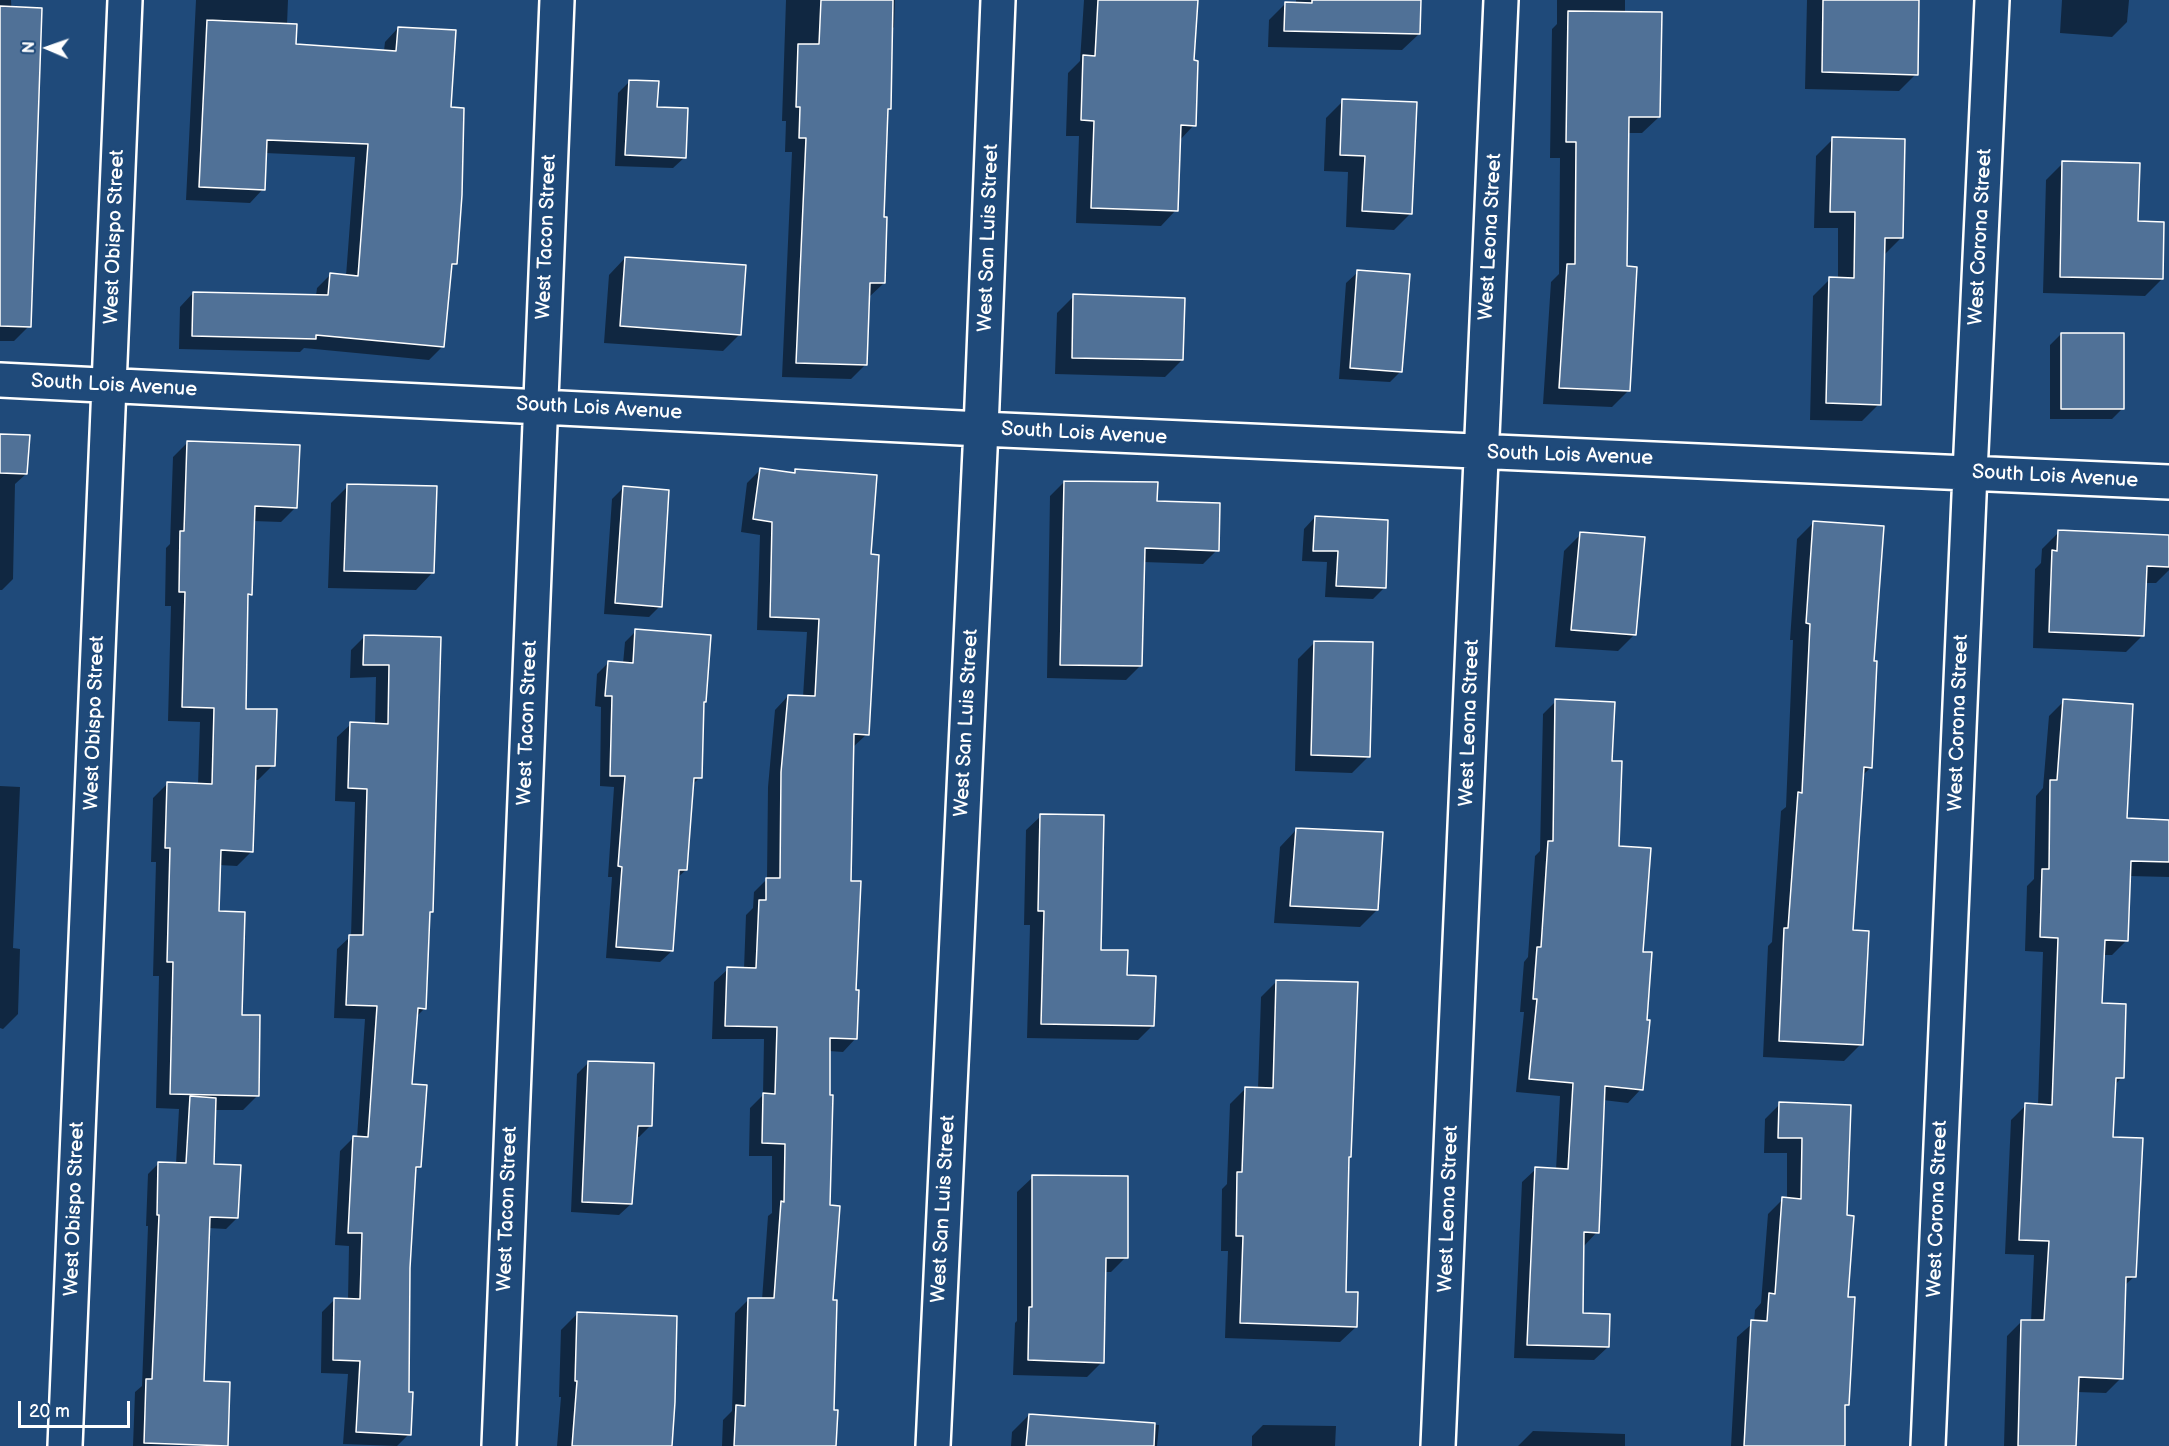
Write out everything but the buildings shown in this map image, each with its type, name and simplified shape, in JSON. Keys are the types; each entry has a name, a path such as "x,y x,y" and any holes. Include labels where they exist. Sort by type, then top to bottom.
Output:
{"street":[{"name":"West Obispo Street","path":"65,1446 125,0"},
{"name":"West Tacon Street","path":"499,1446 557,0"},
{"name":"West San Luis Street","path":"933,1446 981,429 998,0"},
{"name":"West Leona Street","path":"1438,1446 1501,0"},
{"name":"West Corona Street","path":"1928,1446 1992,0"},
{"name":"South Lois Avenue","path":"0,380 981,429 2169,482"}]}
